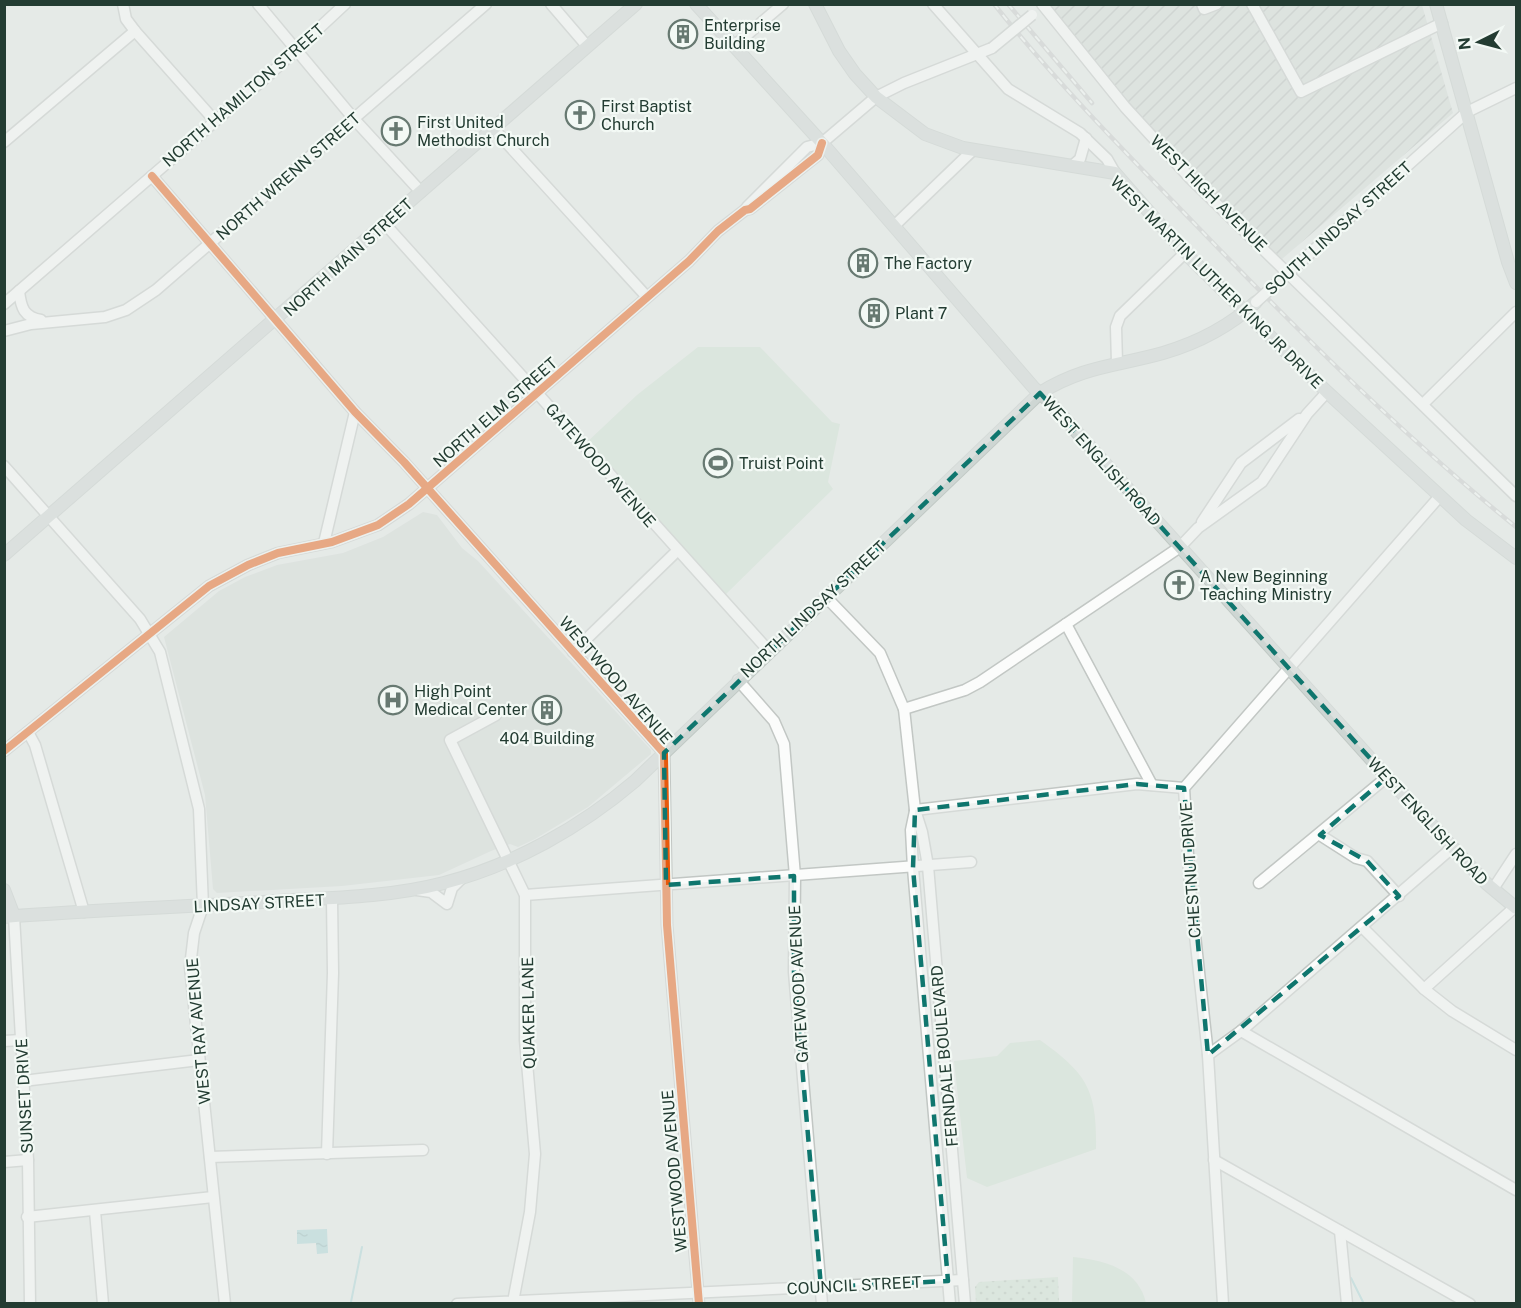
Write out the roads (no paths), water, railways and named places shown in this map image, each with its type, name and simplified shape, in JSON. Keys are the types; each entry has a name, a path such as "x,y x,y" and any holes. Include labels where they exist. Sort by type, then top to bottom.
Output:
{"main road":[{"name":"NORTH MAIN STREET","path":"4,555 277,320 636,4"},
{"name":"WEST ENGLISH ROAD","path":"696,4 822,143 1040,393 1387,777 1452,848 1493,889 1516,907"},
{"name":"WEST MARTIN LUTHER KING JR DRIVE","path":"815,4 839,51 876,97 925,134 949,144 973,150 1114,173 1185,253 1327,392 1440,496 1516,558"},
{"path":"1437,4 1508,262 1516,283"},
{"name":"SOUTH LINDSAY STREET","path":"1117,363 1185,345 1218,329 1256,302"},
{"name":"NORTH LINDSAY STREET","path":"508,859 548,841 597,811 664,753 1040,393 1064,378 1117,363"},
{"name":"LINDSAY STREET","path":"9,917 332,899 417,890 465,876 508,859"},
{"name":"SUNSET DRIVE","path":"4,890 9,917"}],"street":[{"path":"123,4 126,19 135,31 215,121"},
{"path":"258,4 354,118 421,192"},
{"name":"NORTH HAMILTON STREET","path":"4,304 296,50 345,4"},
{"name":"NORTH WRENN STREET","path":"4,331 51,322 105,318 126,310 156,290 486,4"},
{"path":"551,4 587,46"},
{"path":"734,46 783,4"},
{"path":"933,4 1008,89 1086,138 1107,159 1114,173"},
{"path":"1203,7 1217,4"},
{"path":"1252,4 1301,92 1442,22"},
{"name":"NORTH ELM STREET","path":"4,751 150,635 193,597 231,573 278,553 324,543 378,525 428,489 689,261 718,231 745,210 750,209 818,155 822,143 876,97 904,83 992,48 1044,5"},
{"name":"WEST HIGH AVENUE","path":"1044,5 1125,107 1190,178 1289,272 1516,496"},
{"path":"4,142 135,31"},
{"name":"SOUTH LINDSAY STREET","path":"1256,302 1467,112 1516,88"},
{"path":"493,128 647,297"},
{"path":"1072,166 1085,150 1086,138"},
{"path":"894,226 973,150"},
{"name":"WESTWOOD AVENUE","path":"152,176 355,412 428,489 664,753 666,885 675,1028 698,1298"},
{"name":"GATEWOOD AVENUE","path":"385,224 769,651"},
{"path":"1117,363 1116,327 1120,316 1185,253"},
{"path":"19,291 21,307 28,316 51,322"},
{"path":"1423,404 1516,312"},
{"path":"904,709 965,690 1180,546 1198,528 1262,482 1307,414 1327,392"},
{"path":"324,543 355,412"},
{"path":"1198,528 1241,463 1307,414"},
{"name":"WEST RAY AVENUE","path":"4,466 140,619 160,652 199,809 203,906 194,933 190,967 225,1304"},
{"name":"CHESTNUT DRIVE","path":"1223,1304 1208,1054 1190,889 1184,788 1440,496"},
{"path":"573,652 677,551"},
{"name":"FERNDALE BOULEVARD","path":"826,597 880,653 904,709 915,810 922,832 927,866 965,1304"},
{"path":"1066,624 1152,785"},
{"name":"GATEWOOD AVENUE","path":"738,680 774,721 783,738 795,876 794,972 822,1304"},
{"name":"QUAKER LANE","path":"496,715 450,740 525,896 525,1040 535,1154 530,1212 513,1302"},
{"path":"28,732 35,745 84,912"},
{"path":"1259,883 1320,835 1387,777"},
{"path":"915,810 1137,784 1184,788"},
{"name":"FERNDALE BOULEVARD","path":"915,810 911,830 913,868 950,1304"},
{"path":"1320,835 1356,858 1367,861 1399,896"},
{"path":"1208,1054 1241,1032 1452,848"},
{"path":"1493,889 1516,854"},
{"path":"525,896 971,862"},
{"path":"417,890 431,892 447,904 456,881 465,876"},
{"path":"327,1154 333,973 332,899"},
{"path":"1424,989 1516,907"},
{"name":"SUNSET DRIVE","path":"9,917 21,1040 28,1160 30,1304"},
{"path":"1362,927 1424,989 1452,1011 1516,1050"},
{"path":"1241,1032 1516,1190"},
{"path":"4,1041 21,1040"},
{"path":"23,1081 199,1060"},
{"path":"210,1157 423,1150"},
{"path":"4,1162 28,1160"},
{"path":"1214,1160 1470,1304"},
{"path":"27,1217 213,1197"},
{"path":"95,1211 103,1304"},
{"path":"1340,1232 1347,1304"},
{"name":"COUNCIL STREET","path":"457,1304 698,1298 821,1287 963,1280"}],"water":[{"path":"327,1229 328,1253 317,1254 316,1243 297,1244 297,1230"}],"waterway":[{"path":"351,1302 362,1247"},
{"path":"1351,1278 1364,1304"}],"railway":[{"path":"994,4 1091,116 1271,302 1390,418 1516,527"},
{"path":"1008,4 1092,103"}],"place":[{"name":"Enterprise Building","path":"683,34"},
{"name":"First Baptist Church","path":"580,115"},
{"name":"First United Methodist Church","path":"396,131"},
{"name":"The Factory","path":"863,263"},
{"name":"Plant 7","path":"874,313"},
{"name":"Truist Point","path":"718,463"},
{"name":"A New Beginning Teaching Ministry","path":"1179,585"},
{"name":"High Point Medical Center","path":"393,700"},
{"name":"404 Building","path":"547,710"}]}
